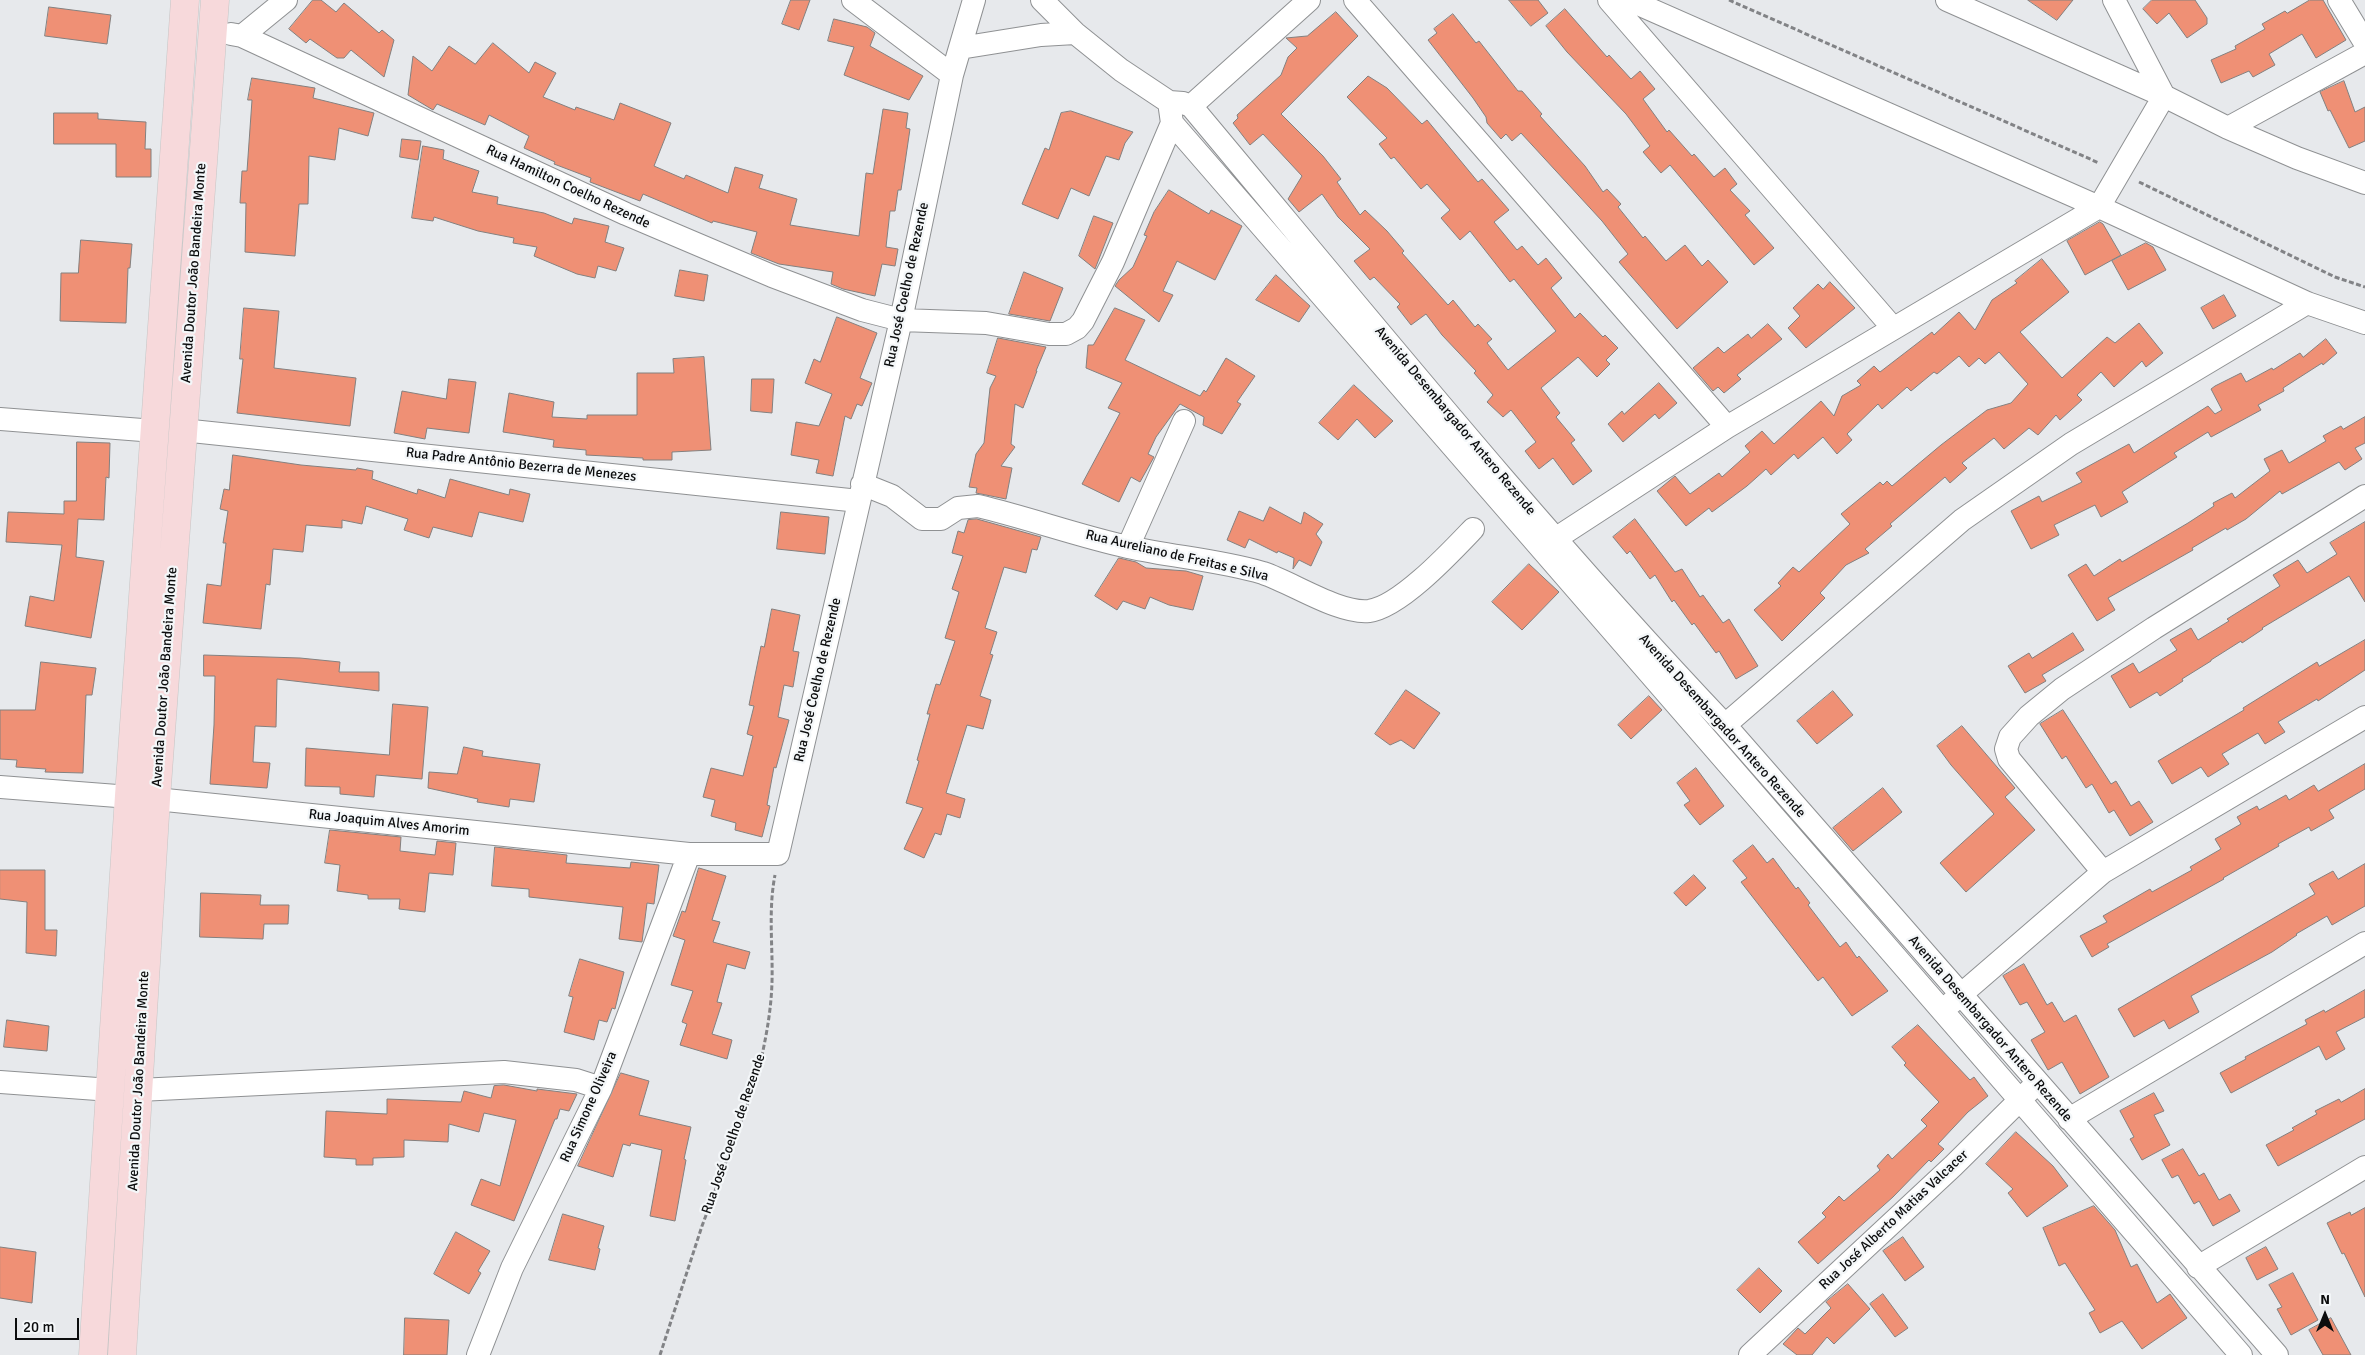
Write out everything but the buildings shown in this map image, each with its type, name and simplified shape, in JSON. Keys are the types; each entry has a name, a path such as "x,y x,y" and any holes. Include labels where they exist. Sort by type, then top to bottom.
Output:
{"main road":[{"name":"Avenida Doutor João Bandeira Monte","path":"93,1355 129,796 185,0"},
{"name":"Avenida Doutor João Bandeira Monte","path":"122,1355 156,798 215,0"},
{"path":"170,234 197,236"}],"street":[{"path":"242,36 286,0"},
{"path":"853,0 952,75"},
{"name":"Rua José Coelho de Rezende","path":"778,854 901,320 952,75 974,0"},
{"name":"Avenida Desembargador Antero Rezende","path":"1042,0 1075,33 1170,112 1555,539 1583,583"},
{"path":"1191,106 1309,0"},
{"path":"1355,0 1727,427"},
{"path":"1609,0 1893,328"},
{"path":"1629,0 2098,207 2307,303 2365,323"},
{"path":"1947,0 2164,96 2228,128 2297,158 2365,183"},
{"path":"2114,0 2164,96"},
{"path":"2339,0 2365,43"},
{"name":"Rua Hamilton Coelho Rezende","path":"213,29 242,36 653,226 822,296 901,320 986,323 1049,334 1066,334 1077,328 1083,320 1112,262 1170,112"},
{"path":"960,48 1041,35 1075,33"},
{"path":"2228,128 2365,53"},
{"path":"1555,539 1727,427 2098,207 2164,96"},
{"name":"Avenida Desembargador Antero Rezende","path":"1170,112 1183,103 1191,106 1326,284 1633,640 1800,847 2241,1355"},
{"path":"1724,725 1962,520 2071,444 2307,303"},
{"path":"0,419 154,431"},
{"path":"1128,547 1184,421"},
{"name":"Rua Padre Antônio Bezerra de Menezes","path":"182,430 861,492"},
{"name":"Rua Aureliano de Freitas e Silva","path":"861,492 892,496 922,519 941,519 958,508 978,506 1128,547 1241,567 1296,586 1340,606 1354,610 1370,611 1384,606 1411,588 1473,529"},
{"path":"2103,872 2009,759 2006,749 2010,737 2029,716 2092,668 2365,496"},
{"name":"Avenida Desembargador Antero Rezende","path":"1633,640 1724,725 2277,1355"},
{"path":"1942,1012 2103,872 2365,717"},
{"name":"Rua Joaquim Alves Amorim","path":"0,787 156,798 689,854 778,854"},
{"path":"1800,847 1818,832"},
{"name":"Rua Simone Oliveira","path":"478,1355 512,1268 601,1088 689,854"},
{"path":"2069,1119 2365,943"},
{"path":"138,1090 259,1086 504,1072 533,1073 576,1080 601,1088"},
{"path":"0,1082 111,1090"},
{"name":"Rua José Alberto Matias Valcacer","path":"1750,1355 1953,1166 2037,1083"},
{"path":"2198,1267 2365,1167"}],"path":[{"path":"1729,0 2118,172 2336,277 2365,287"},
{"name":"Rua José Coelho de Rezende","path":"660,1355 676,1302 756,1080 763,1053 770,1005 771,906 778,854"}]}
